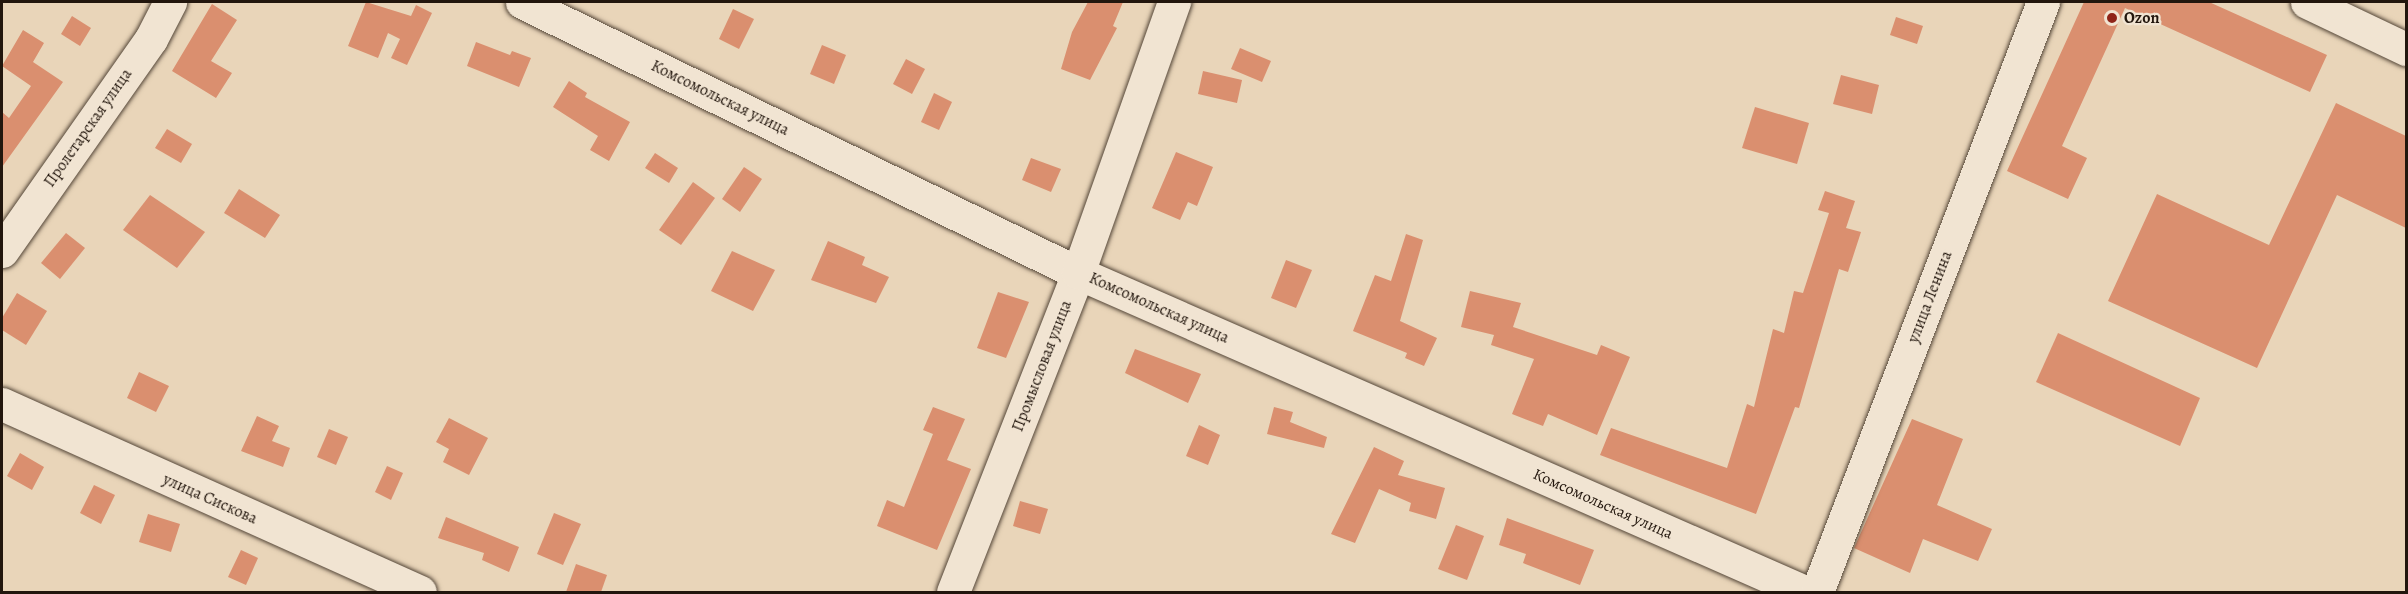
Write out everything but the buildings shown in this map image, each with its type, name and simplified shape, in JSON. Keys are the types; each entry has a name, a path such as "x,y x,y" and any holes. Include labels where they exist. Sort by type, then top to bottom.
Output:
{"street":[{"name":"Пролетарская улица","path":"2,251 151,39 170,2"},
{"name":"Комсомольская улица","path":"522,2 1078,273 1805,592"},
{"name":"Промысловая улица","path":"953,592 1078,273 1174,2"},
{"name":"улица Ленина","path":"1817,592 2043,2"},
{"path":"2307,2 2406,49"},
{"name":"улица Сискова","path":"2,404 420,592"}],"place":[{"name":"Ozon","path":"2112,18"}]}
